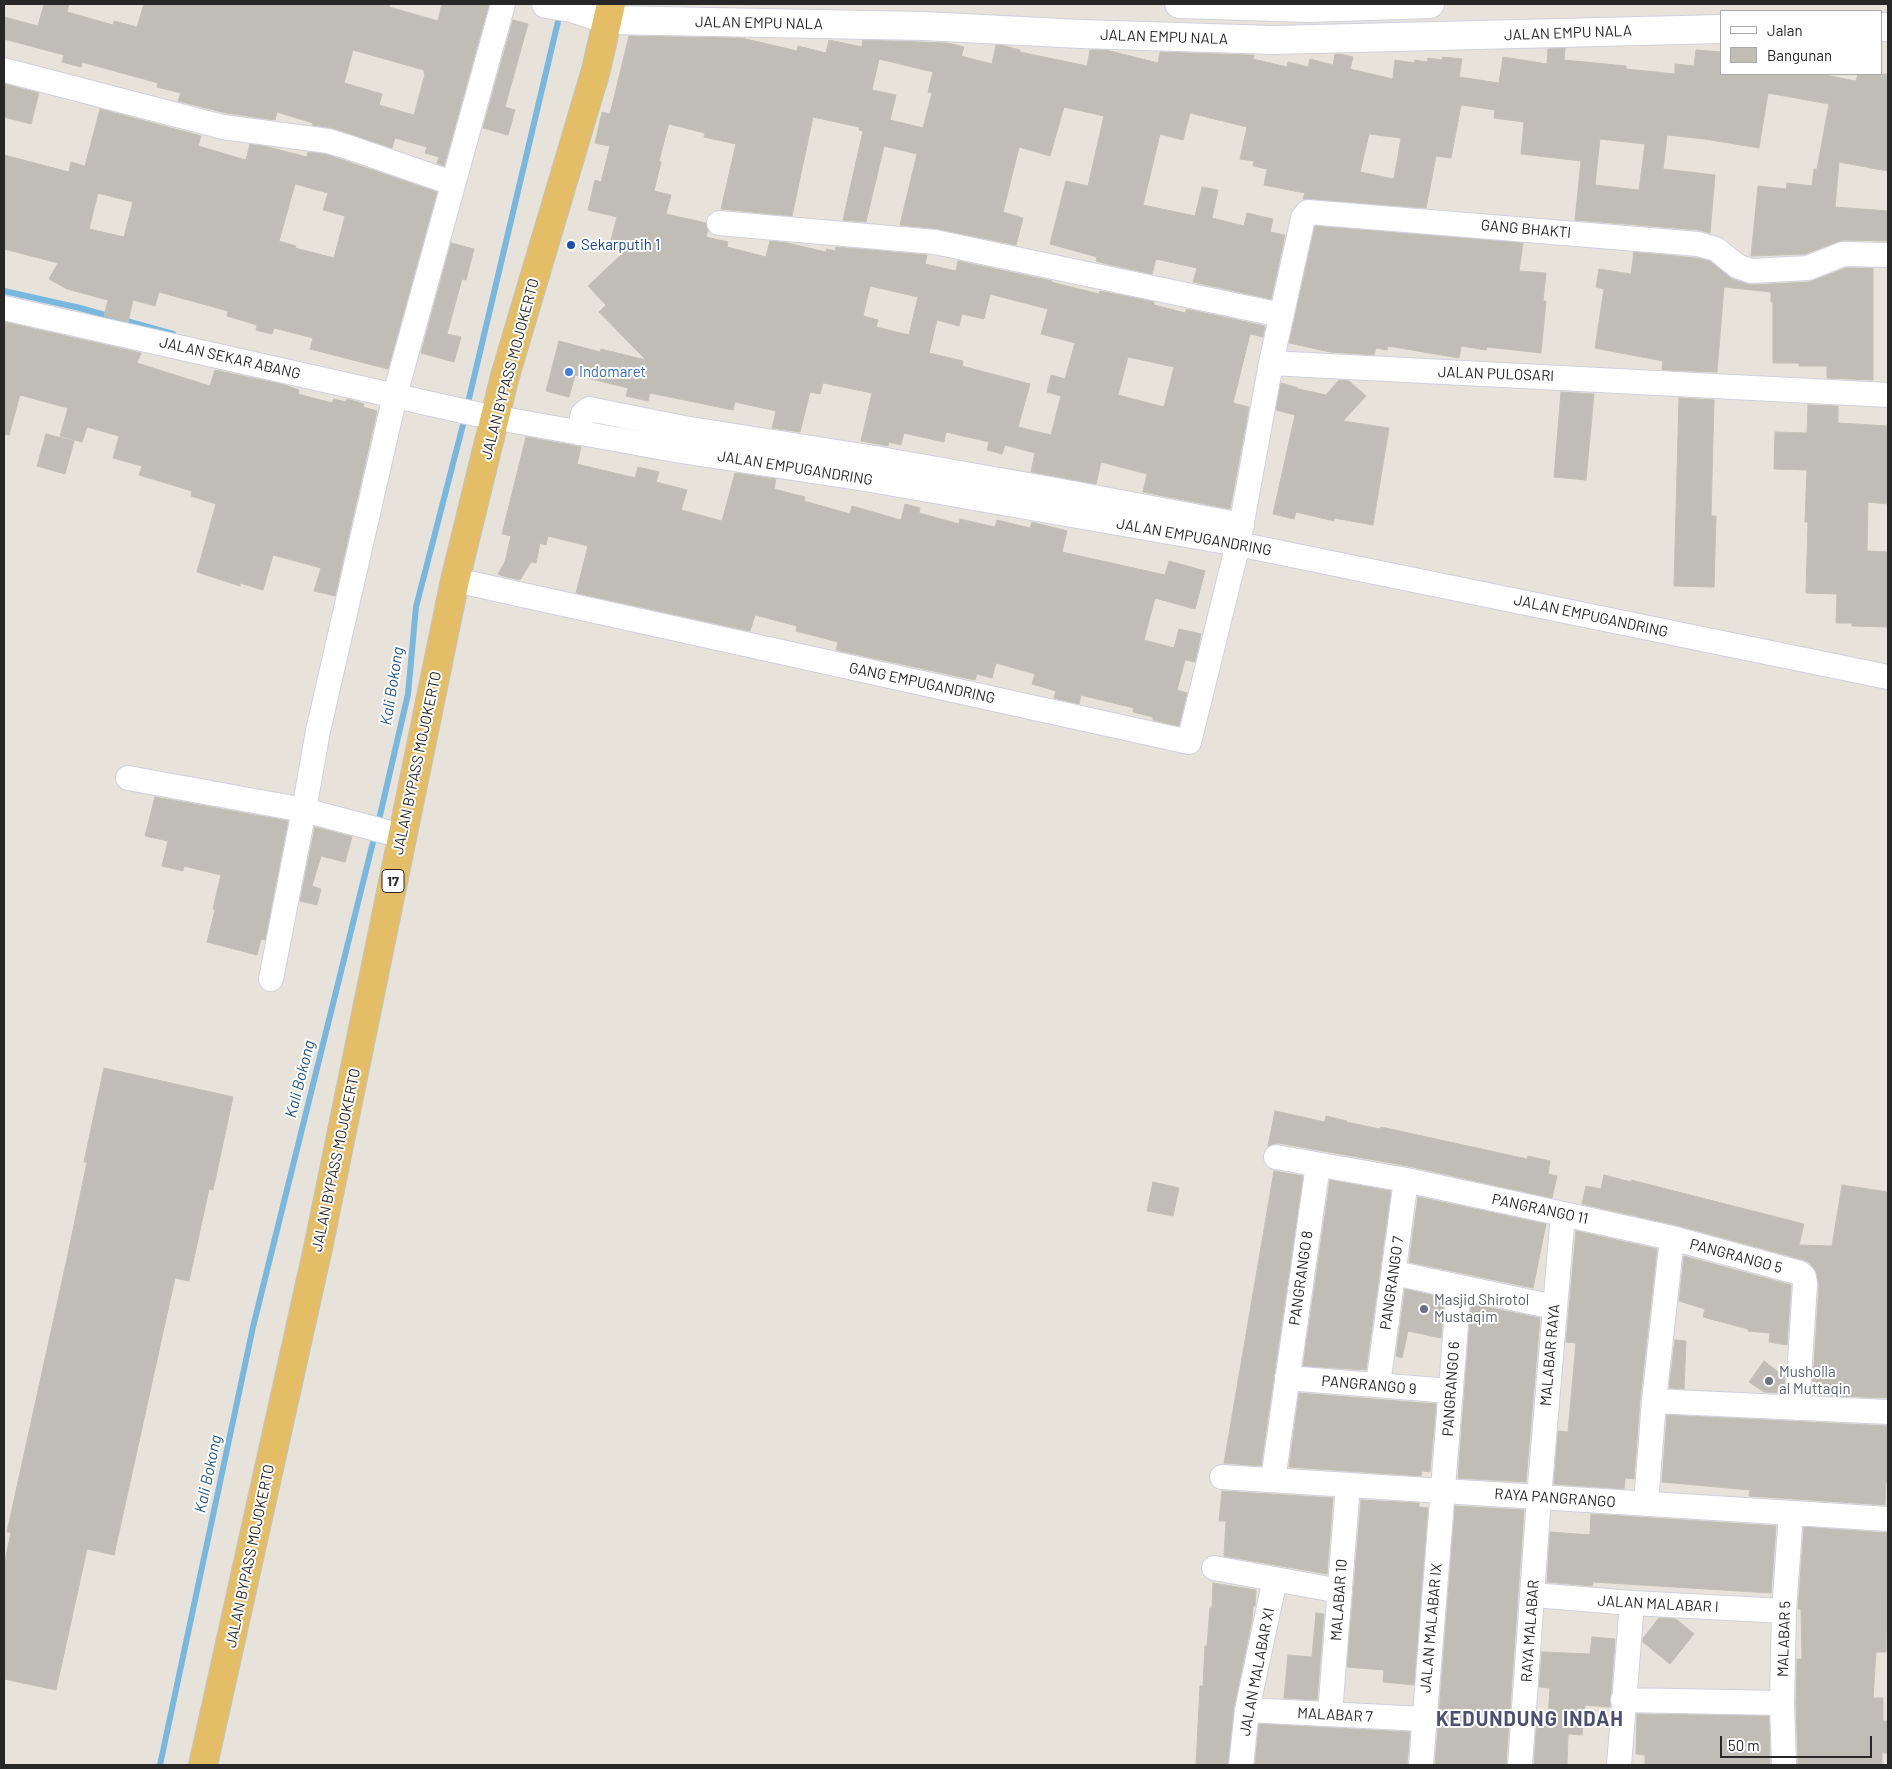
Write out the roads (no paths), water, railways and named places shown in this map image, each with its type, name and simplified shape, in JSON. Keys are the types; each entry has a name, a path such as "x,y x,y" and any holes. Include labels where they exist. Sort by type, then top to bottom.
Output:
{"highway":[{"name":"JALAN BYPASS MOJOKERTO","path":"204,1765 318,1248 384,831 456,580 476,413 505,376 596,70 609,12"}],"main road":[{"path":"1179,4 1309,8 1430,4"},
{"name":"JALAN EMPU NALA","path":"564,6 609,12 1081,34 1254,40 1720,28"},
{"path":"1254,40 1255,7"},
{"path":"1309,8 1309,39"}],"street":[{"path":"271,979 318,731 397,389 503,4"},
{"path":"4,70 223,126 328,142 348,147 452,184"},
{"name":"GANG BHAKTI","path":"1271,363 1303,218 1308,212 1313,211 1698,244 1716,250 1737,266 1752,272 1808,268 1843,254 1888,255"},
{"path":"719,223 935,242 1281,315"},
{"name":"JALAN SEKAR ABANG","path":"4,308 251,362 397,389 476,413"},
{"path":"1240,533 1271,363"},
{"name":"JALAN PULOSARI","path":"1271,363 1888,395"},
{"name":"JALAN EMPUGANDRING","path":"476,413 581,424 867,467 1240,533 1888,676"},
{"name":"GANG EMPUGANDRING","path":"456,580 1189,742 1240,533"},
{"path":"128,778 304,810 384,831"},
{"path":"1276,1157 1406,1180"},
{"name":"PANGRANGO 8","path":"1273,1480 1318,1165"},
{"name":"PANGRANGO 11","path":"1406,1180 1672,1238"},
{"name":"PANGRANGO 7","path":"1378,1385 1406,1180"},
{"name":"MALABAR RAYA","path":"1538,1497 1563,1214"},
{"path":"1646,1504 1654,1401 1672,1238"},
{"name":"PANGRANGO 5","path":"1672,1238 1800,1273 1804,1277 1806,1284 1797,1408"},
{"path":"1394,1273 1554,1307"},
{"name":"PANGRANGO 6","path":"1443,1491 1459,1287"},
{"name":"PANGRANGO 9","path":"1287,1378 1451,1392"},
{"path":"1654,1401 1888,1412"},
{"name":"RAYA PANGRANGO","path":"1222,1477 1888,1519"},
{"name":"MALABAR 10","path":"1330,1714 1348,1485"},
{"name":"JALAN MALABAR IX","path":"1421,1765 1443,1491"},
{"name":"RAYA MALABAR","path":"1520,1765 1538,1497"},
{"name":"MALABAR 5","path":"1784,1765 1782,1703 1784,1610 1791,1514"},
{"path":"1214,1568 1340,1592"},
{"name":"JALAN MALABAR XI","path":"1241,1765 1247,1710 1275,1579"},
{"name":"JALAN MALABAR I","path":"1532,1595 1632,1603 1784,1610"},
{"path":"1619,1765 1632,1603"},
{"path":"1623,1700 1782,1703"},
{"name":"MALABAR 7","path":"1247,1710 1424,1719"}],"waterway":[{"path":"467,407 560,13"},
{"path":"4,291 80,308 173,334"},
{"name":"Kali Bokong","path":"378,824 408,694 416,607 465,417"},
{"name":"Kali Bokong","path":"160,1765 253,1327 375,834"}],"place":[{"name":"Sekarputih 1","path":"571,245"},
{"name":"Indomaret","path":"569,372"},
{"name":"Masjid Shirotol Mustaqim","path":"1424,1309"},
{"name":"Musholla al Muttaqin","path":"1769,1381"}],"district":[{"name":"KEDUNDUNG INDAH","path":"1530,1719"}]}
